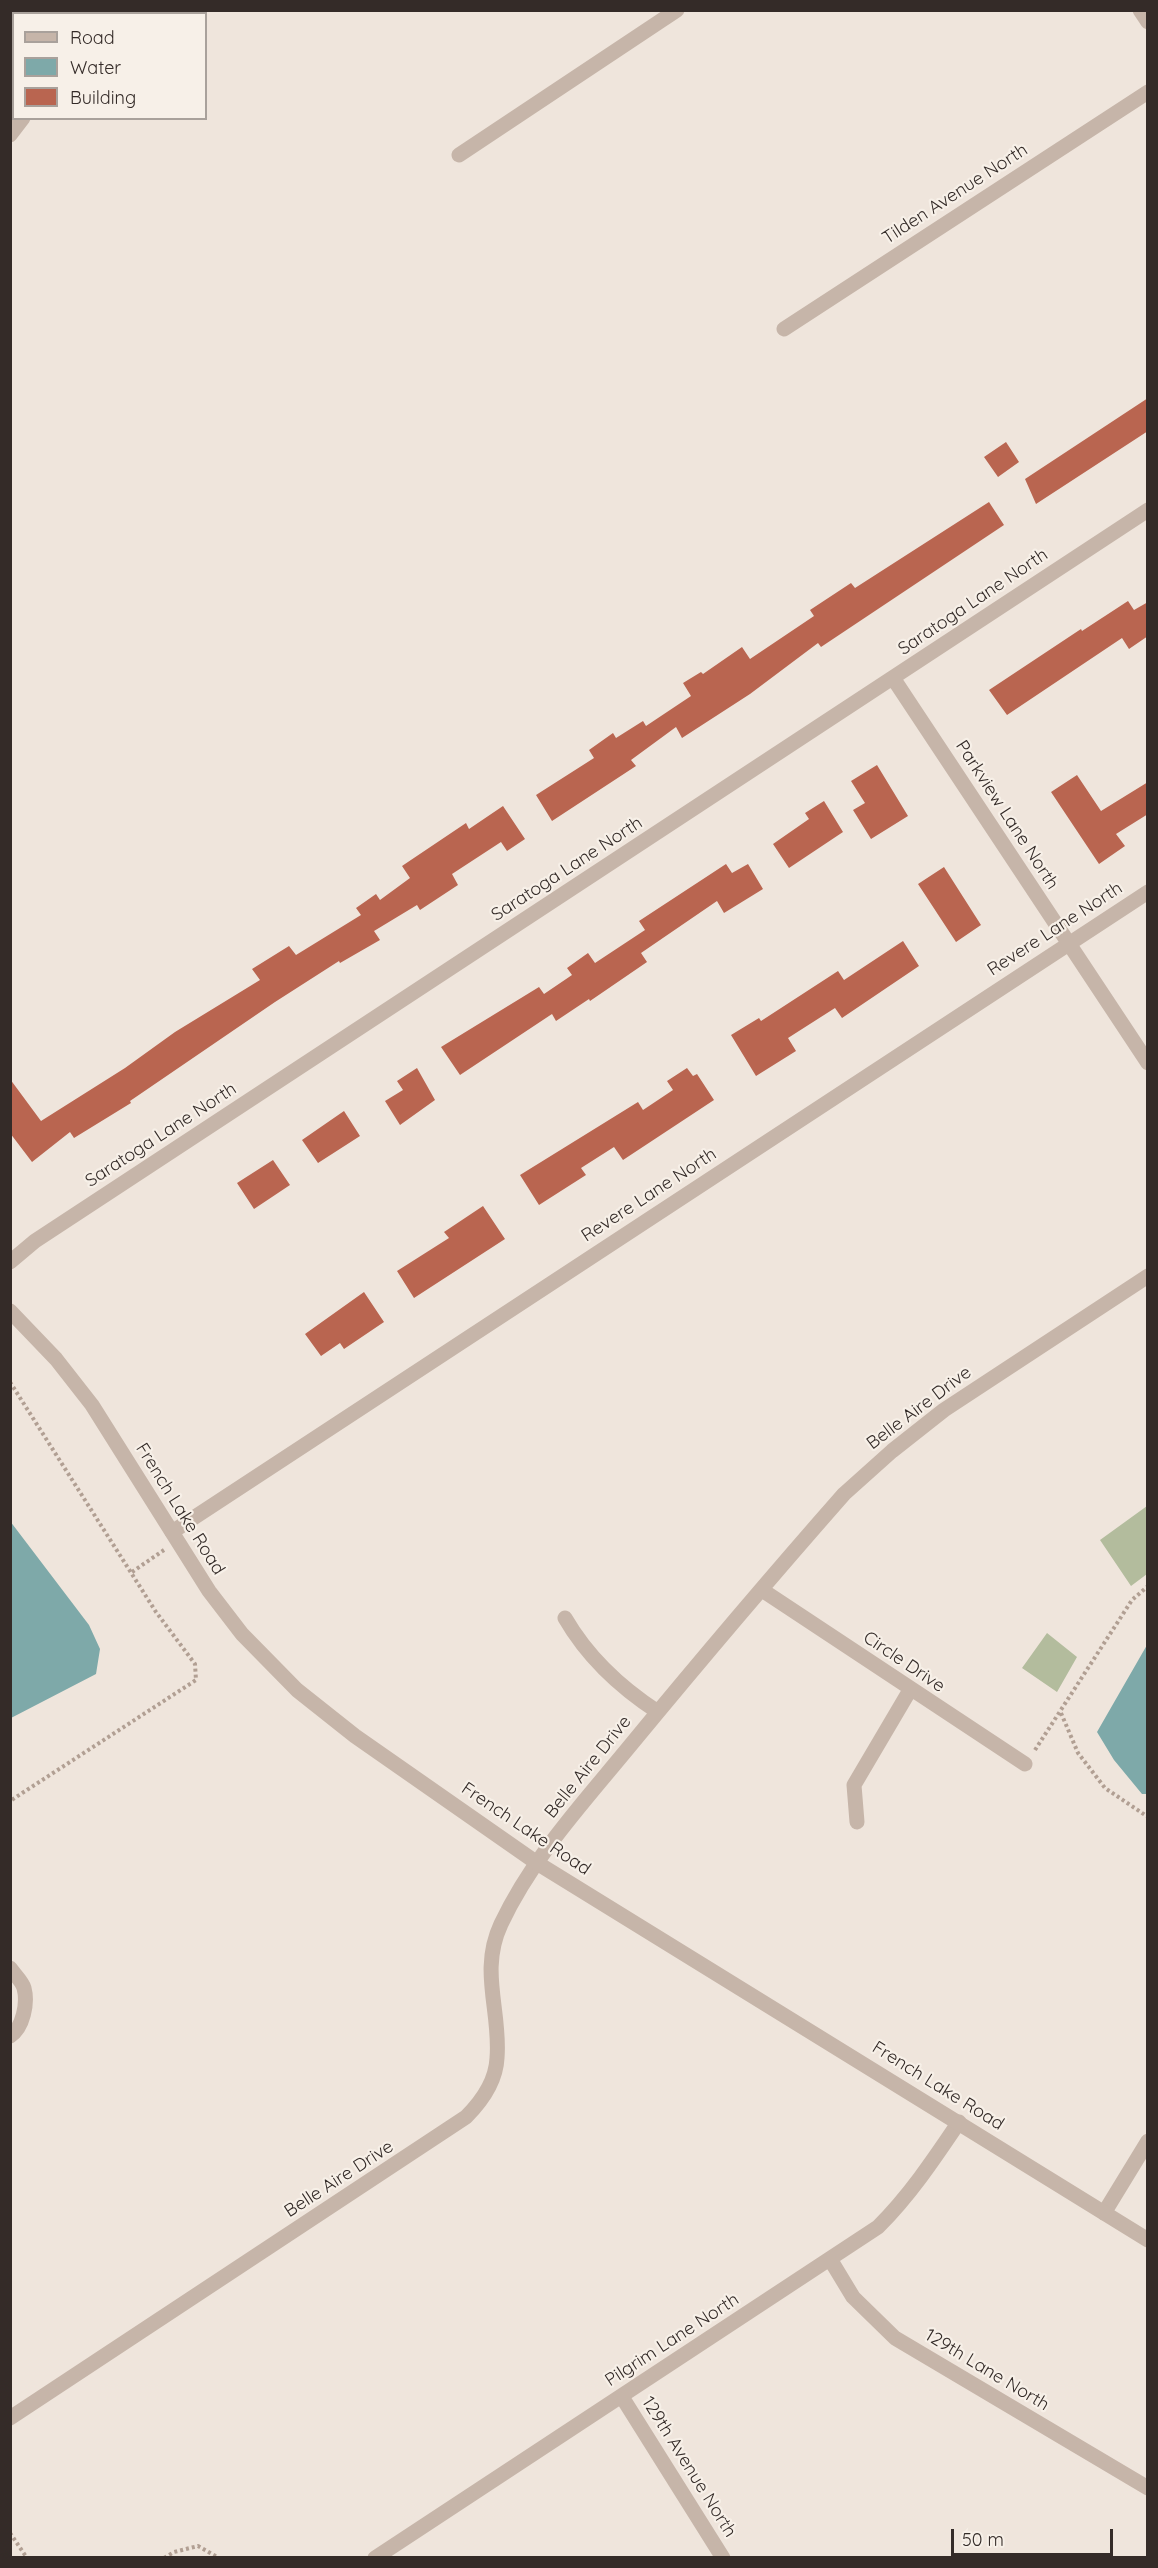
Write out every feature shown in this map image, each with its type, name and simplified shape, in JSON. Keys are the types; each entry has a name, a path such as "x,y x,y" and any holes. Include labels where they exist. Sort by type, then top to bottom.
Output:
{"street":[{"path":"459,155 677,10"},
{"path":"1140,10 1148,22"},
{"name":"Tilden Avenue North","path":"784,329 1148,92"},
{"path":"10,135 21,120"},
{"name":"Saratoga Lane North","path":"10,1262 55,1228 1148,510"},
{"name":"Parkview Lane North","path":"893,678 1148,1063"},
{"name":"Revere Lane North","path":"174,1537 1148,892"},
{"name":"Belle Aire Drive","path":"10,2418 453,2128 478,2105 491,2083 497,2059 490,1986 491,1954 500,1925 537,1863 560,1832 658,1712 844,1494 891,1451 944,1410 1148,1276"},
{"name":"French Lake Road","path":"10,1311 56,1359 92,1406 209,1591 242,1634 297,1690 355,1736 537,1863 1148,2240"},
{"name":"Circle Drive","path":"762,1590 1025,1764"},
{"path":"565,1618 579,1642 633,1696 658,1712"},
{"path":"857,1822 854,1785 910,1690"},
{"path":"10,1968 24,1988 24,2011 14,2034"},
{"name":"Pilgrim Lane North","path":"375,2558 878,2227 928,2169 959,2122"},
{"path":"1104,2213 1148,2141"},
{"name":"129th Lane North","path":"830,2259 853,2297 895,2338 1148,2488"},
{"name":"129th Avenue North","path":"622,2397 723,2558"}],"path":[{"path":"10,1382 156,1612 195,1664 196,1680 10,1801"},
{"path":"132,1572 174,1537"},
{"path":"1025,1764 1132,1600 1148,1586"},
{"path":"1061,1712 1078,1753 1105,1788 1148,1817"},
{"path":"10,2533 27,2558"},
{"path":"164,2558 174,2552 198,2546 219,2558"}],"green space":[{"path":"1147,1506 1147,1574 1131,1586 1100,1540"},
{"path":"1047,1633 1077,1657 1057,1692 1022,1668"}],"water":[{"path":"10,1521 89,1625 100,1649 96,1674 11,1718"},
{"path":"1147,1645 1147,1794 1142,1794 1114,1760 1097,1732"}],"building":[{"path":"1148,398 1148,431 1036,504 1025,479"},
{"path":"1006,442 1019,462 998,477 984,457"},
{"path":"989,502 1004,525 821,647 818,643 750,694 682,738 676,727 631,760 636,766 552,821 536,795 594,758 589,750 613,733 616,738 643,721 646,726 691,696 683,683 701,672 703,674 742,647 750,659 814,616 810,610 851,583 855,588"},
{"path":"1128,601 1134,610 1148,602 1148,636 1129,649 1122,638 1007,715 989,690"},
{"path":"877,765 908,816 871,839 853,810 865,803 851,781"},
{"path":"1077,775 1101,811 1148,782 1148,814 1116,834 1125,846 1099,864 1051,792"},
{"path":"824,801 843,832 789,868 773,844 809,819 805,813"},
{"path":"503,806 525,839 507,851 501,842 452,874 458,885 420,910 417,905 374,931 380,940 340,963 339,961 275,1002 130,1101 131,1103 74,1138 70,1132 32,1162 10,1133 10,1079 41,1121 125,1068 175,1032 260,980 252,969 289,946 296,955 361,915 356,908 376,894 380,900 410,878 402,866 466,823 469,829"},
{"path":"726,864 732,873 748,864 763,889 724,913 717,901 641,953 647,962 590,1001 589,999 556,1021 552,1014 460,1075 441,1047 539,987 544,994 572,975 567,968 588,953 595,963 645,930 639,921"},
{"path":"944,867 981,925 956,942 918,884"},
{"path":"903,941 919,966 842,1018 835,1008 788,1038 796,1051 756,1076 731,1035 759,1018 761,1021 838,971 844,980"},
{"path":"417,1068 435,1100 400,1125 385,1101 403,1090 397,1081"},
{"path":"687,1068 693,1076 697,1074 714,1100 623,1160 614,1147 581,1168 586,1175 539,1205 520,1175 638,1102 643,1110 673,1090 667,1081"},
{"path":"344,1111 360,1136 318,1163 302,1140"},
{"path":"273,1160 290,1185 254,1209 237,1183"},
{"path":"483,1206 505,1239 414,1298 397,1271 449,1238 444,1232"},
{"path":"364,1292 384,1322 344,1349 340,1343 321,1356 305,1334"}]}
